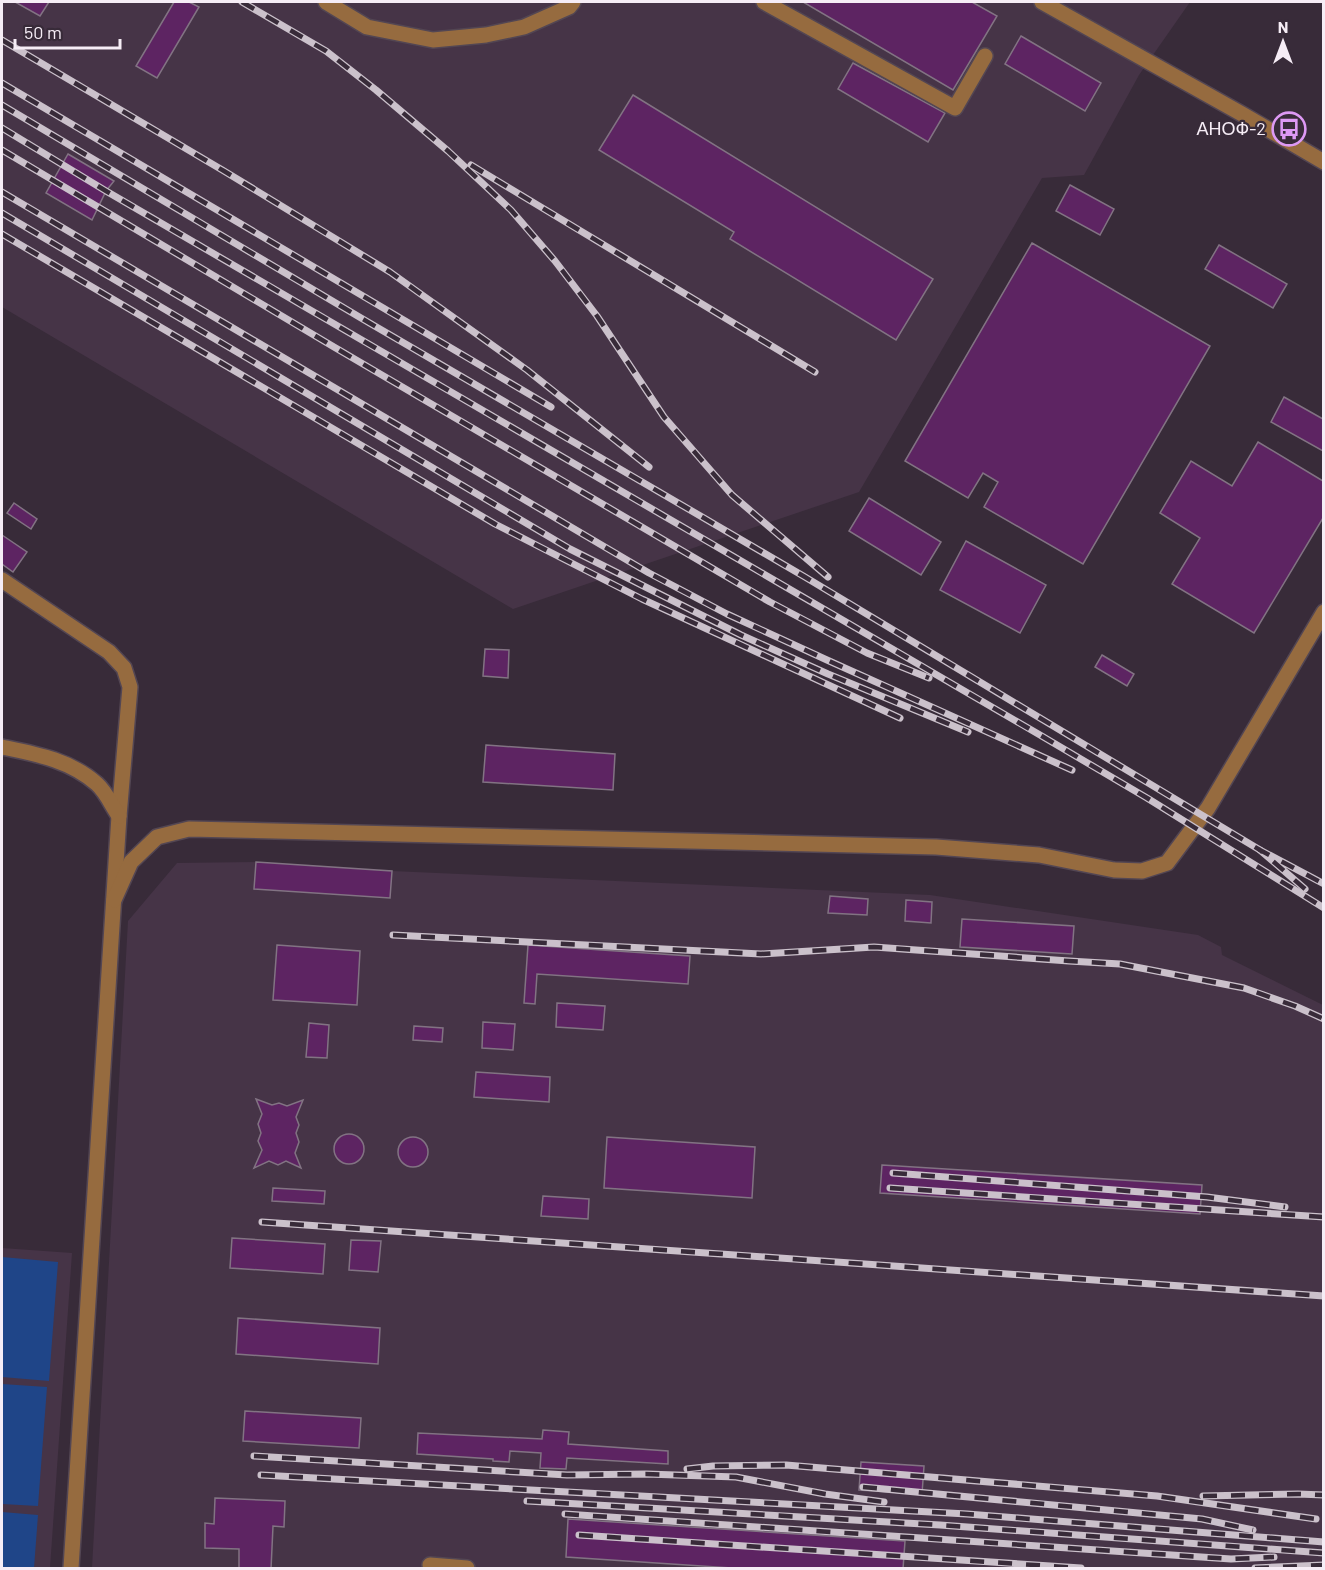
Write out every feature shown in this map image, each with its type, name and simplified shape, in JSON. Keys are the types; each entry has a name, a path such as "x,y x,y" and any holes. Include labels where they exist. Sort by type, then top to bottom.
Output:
{"street":[{"path":"326,2 367,27 433,40 486,35 524,27 569,7 573,2"},
{"path":"764,2 955,108 985,56"},
{"path":"1042,2 1323,162"},
{"path":"2,580 109,652 124,668 130,687 118,816 71,1569"},
{"path":"114,900 131,862 157,837 189,829 936,847 1039,855 1114,870 1142,871 1167,863 1208,808 1323,612"},
{"path":"2,747 45,755 75,768 99,786 118,816"},
{"path":"430,1565 467,1569"}],"shaded area":[{"path":"2,2 1190,2 1139,75 1084,175 1042,178 859,492 513,609 2,307"},
{"path":"256,862 392,871 930,895 1198,935 1221,947 1222,955 1323,1005 1323,1568 92,1568 128,921 177,863"},
{"path":"2,1248 72,1253 50,1568 2,1568"}],"water":[{"path":"2,1257 58,1262 49,1381 2,1377"},
{"path":"2,1384 47,1387 38,1506 2,1504"},
{"path":"2,1512 38,1515 34,1568 2,1568"}],"building":[{"path":"15,2 49,2 40,16"},
{"path":"174,2 189,2 199,7 157,78 136,66"},
{"path":"803,2 972,2 997,16 953,90"},
{"path":"1021,36 1101,83 1085,111 1005,64"},
{"path":"853,63 945,113 928,142 838,89"},
{"path":"633,95 933,279 896,340 730,239 734,232 599,150"},
{"path":"68,154 114,181 106,191 92,220 46,193"},
{"path":"1070,185 1114,209 1100,235 1056,211"},
{"path":"1032,243 1210,346 1083,564 984,507 998,482 983,473 968,498 905,461"},
{"path":"1219,245 1287,284 1273,308 1205,269"},
{"path":"1284,397 1323,419 1323,451 1271,422"},
{"path":"1258,442 1323,481 1323,518 1254,633 1172,584 1200,538 1160,513 1191,461 1232,486"},
{"path":"869,498 941,542 921,575 849,531"},
{"path":"14,503 37,519 31,529 7,513"},
{"path":"2,535 27,552 13,572 2,564"},
{"path":"966,541 1046,585 1020,633 940,590"},
{"path":"485,649 509,650 508,678 483,676"},
{"path":"1102,655 1134,674 1127,686 1095,667"},
{"path":"486,745 615,754 613,790 483,782"},
{"path":"256,862 392,871 390,898 254,889"},
{"path":"830,896 868,899 867,915 828,913"},
{"path":"906,900 932,902 931,923 905,921"},
{"path":"962,919 1074,926 1072,954 960,947"},
{"path":"277,945 360,951 357,1005 273,1000"},
{"path":"528,945 690,956 688,984 537,974 535,1004 524,1003"},
{"path":"557,1003 605,1006 603,1030 556,1027"},
{"path":"483,1022 515,1024 513,1050 482,1048"},
{"path":"309,1023 329,1025 327,1058 306,1057"},
{"path":"414,1026 443,1028 442,1042 413,1040"},
{"path":"476,1072 550,1077 549,1102 474,1097"},
{"path":"256,1099 272,1105 279,1103 287,1106 303,1100 296,1117 299,1125 296,1133 299,1142 295,1153 301,1168 286,1161 278,1165 269,1161 254,1168 262,1150 258,1141 261,1133 258,1124 262,1114"},
{"path":"349,1134 360,1138 364,1149 360,1160 349,1164 338,1160 334,1149 338,1138"},
{"path":"413,1137 424,1141 428,1152 424,1163 413,1167 402,1163 398,1152 402,1141"},
{"path":"607,1137 755,1147 752,1198 604,1188"},
{"path":"882,1165 1202,1185 1200,1214 880,1193"},
{"path":"273,1188 325,1191 324,1204 272,1201"},
{"path":"543,1196 589,1199 588,1219 541,1216"},
{"path":"232,1238 325,1244 323,1274 230,1268"},
{"path":"351,1240 381,1241 378,1272 349,1270"},
{"path":"238,1318 380,1328 378,1364 236,1354"},
{"path":"245,1411 361,1418 359,1448 243,1441"},
{"path":"543,1430 569,1432 568,1444 668,1451 668,1464 567,1458 566,1469 540,1468 541,1453 510,1451 509,1462 417,1454 418,1433 542,1439"},
{"path":"861,1462 924,1466 922,1494 859,1490"},
{"path":"215,1498 285,1501 284,1527 273,1526 271,1569 239,1569 239,1549 205,1548 205,1523 214,1524"},
{"path":"568,1519 905,1541 903,1569 747,1569 566,1557"}],"railway":[{"path":"242,2 326,51 448,151 511,210 555,261 597,316 664,417 732,495 828,577"},
{"path":"2,40 390,272 527,370 649,467"},
{"path":"2,83 551,407"},
{"path":"2,105 805,577 1260,850"},
{"path":"2,128 106,191 1147,798 1324,908"},
{"path":"2,150 770,602 867,653 929,678"},
{"path":"471,165 815,372"},
{"path":"2,192 649,573 727,614 1072,770"},
{"path":"2,213 570,549 741,635 968,732"},
{"path":"2,234 495,524 642,599 900,718"},
{"path":"1305,889 1260,850 1324,884"},
{"path":"393,935 761,954 874,947 1120,964 1244,988 1324,1019"},
{"path":"893,1173 1207,1197 1285,1207"},
{"path":"890,1188 1324,1217"},
{"path":"262,1222 1324,1296"},
{"path":"254,1456 567,1475 646,1474 736,1477 825,1494 884,1502"},
{"path":"687,1469 713,1466 786,1465 1157,1496 1316,1519"},
{"path":"261,1475 967,1514 1324,1542"},
{"path":"863,1487 1202,1519 1253,1530"},
{"path":"1203,1496 1324,1495"},
{"path":"527,1501 940,1525 1324,1553"},
{"path":"565,1514 1231,1559 1274,1557"},
{"path":"579,1535 1081,1568"},
{"path":"1255,1568 1324,1565"}],"place":[{"name":"АНОФ-2","path":"1289,129"}]}
